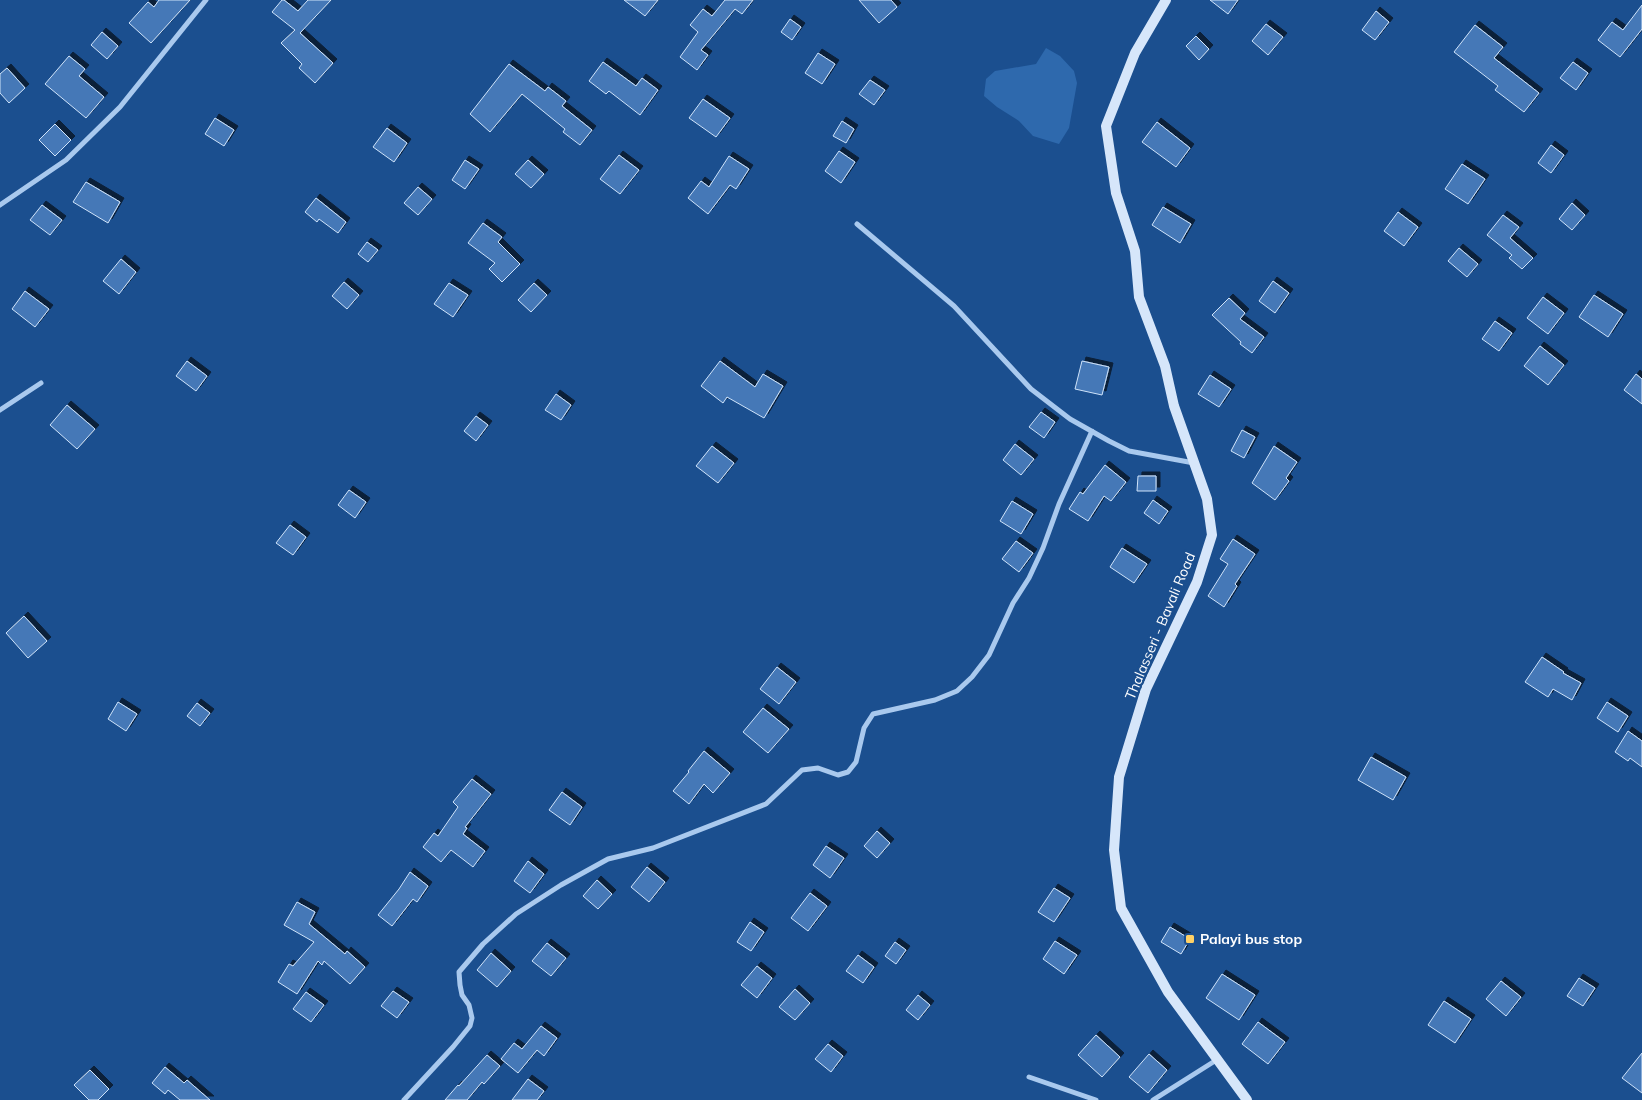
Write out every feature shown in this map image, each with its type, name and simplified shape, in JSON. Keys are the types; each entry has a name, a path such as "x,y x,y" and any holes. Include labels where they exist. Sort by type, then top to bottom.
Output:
{"main road":[{"name":"Thalasseri - Bavali Road","path":"1166,0 1135,53 1106,126 1116,193 1135,251 1140,297 1165,366 1174,406 1207,500 1212,535 1197,582 1146,689 1135,724 1119,777 1114,850 1121,908 1168,992 1247,1100"}],"street":[{"path":"0,205 66,160 113,114 206,0"},
{"path":"856,224 954,306 1031,389 1070,419 1129,451 1194,463"},
{"path":"0,410 41,383"},
{"path":"404,1100 470,1026 472,1018 468,1005 462,995 459,972 483,944 516,914 561,885 608,859 653,848 766,804 802,770 818,768 838,775 848,772 856,762 864,728 873,714 935,700 957,691 972,677 989,655 1013,603 1029,578 1043,548 1059,504 1092,431"},
{"path":"1153,1100 1218,1058"},
{"path":"1028,1077 1096,1100"}],"shaded area":[{"path":"1046,48 1060,56 1074,71 1077,83 1069,128 1059,144 1033,136 1019,121 984,96 986,79 995,71 1036,64"}],"building":[{"path":"159,0 190,0 151,43 129,23 148,2 154,7"},
{"path":"282,0 298,11 308,0 331,0 300,33 333,63 315,83 299,68 302,64 281,43 295,30 272,12"},
{"path":"624,0 658,0 645,16"},
{"path":"725,0 753,0 742,14 735,9 701,50 708,55 697,70 680,57 698,32 690,25 703,9 712,16"},
{"path":"859,0 891,0 897,7 879,23"},
{"path":"1210,0 1238,0 1228,14"},
{"path":"1642,5 1642,29 1620,57 1598,40 1612,22 1623,30"},
{"path":"1376,11 1389,22 1375,40 1362,30"},
{"path":"790,19 801,27 792,40 781,32"},
{"path":"1266,24 1283,37 1268,55 1252,41"},
{"path":"1475,25 1503,47 1494,58 1539,93 1524,112 1495,90 1498,86 1454,52"},
{"path":"102,32 118,46 107,59 91,45"},
{"path":"1196,36 1209,49 1199,60 1186,46"},
{"path":"818,53 835,64 822,84 805,73"},
{"path":"69,56 85,69 79,76 104,97 86,118 45,84"},
{"path":"603,62 636,86 642,78 658,90 640,115 609,91 606,94 589,81"},
{"path":"1573,62 1588,73 1576,90 1560,78"},
{"path":"509,64 545,91 548,87 566,101 562,106 592,130 580,145 563,132 565,129 522,94 490,132 470,114"},
{"path":"7,68 25,88 9,103 0,93 0,74"},
{"path":"870,80 885,90 874,105 859,94"},
{"path":"703,99 730,118 716,137 689,118"},
{"path":"215,118 234,130 224,146 205,134"},
{"path":"842,121 854,129 846,143 833,136"},
{"path":"1157,122 1190,148 1176,167 1142,142"},
{"path":"55,124 71,140 55,156 39,140"},
{"path":"387,128 407,143 394,162 373,147"},
{"path":"1551,145 1564,155 1551,173 1538,163"},
{"path":"839,151 855,162 841,183 825,171"},
{"path":"619,155 639,170 620,194 600,179"},
{"path":"729,156 749,169 736,189 730,185 708,214 688,198 701,181 709,187"},
{"path":"465,160 479,169 465,189 452,180"},
{"path":"528,160 544,174 531,188 515,174"},
{"path":"1462,164 1485,179 1468,204 1445,189"},
{"path":"86,182 120,202 108,223 73,202"},
{"path":"418,187 432,199 418,215 404,203"},
{"path":"316,198 346,222 338,233 319,219 317,222 305,212"},
{"path":"1572,203 1585,215 1572,230 1559,219"},
{"path":"42,205 62,220 50,235 30,220"},
{"path":"1163,207 1191,224 1180,243 1152,225"},
{"path":"1398,212 1418,227 1404,246 1384,231"},
{"path":"1503,215 1519,227 1510,238 1533,258 1522,269 1509,258 1512,255 1487,235"},
{"path":"483,223 502,237 498,242 520,264 502,282 489,269 495,263 468,243"},
{"path":"367,242 378,250 368,262 358,254"},
{"path":"1459,248 1478,264 1467,277 1448,261"},
{"path":"121,259 136,272 119,294 103,281"},
{"path":"1273,281 1289,293 1275,313 1259,301"},
{"path":"344,282 359,295 347,309 332,296"},
{"path":"449,283 468,295 453,317 434,304"},
{"path":"534,283 547,295 531,312 518,300"},
{"path":"25,291 49,309 35,327 12,309"},
{"path":"1594,295 1623,314 1608,337 1579,317"},
{"path":"1543,297 1564,313 1548,334 1527,318"},
{"path":"1229,298 1245,313 1240,319 1264,337 1252,353 1240,344 1241,342 1212,315"},
{"path":"1495,321 1512,333 1499,351 1482,339"},
{"path":"1540,346 1564,365 1548,385 1524,366"},
{"path":"187,361 207,376 196,391 176,376"},
{"path":"720,361 755,387 763,374 783,386 764,418 727,397 723,403 701,386"},
{"path":"1082,361 1109,367 1102,395 1075,389"},
{"path":"1636,374 1642,379 1642,404 1624,390"},
{"path":"1210,375 1231,389 1219,407 1198,394"},
{"path":"556,394 571,405 561,420 545,410"},
{"path":"67,405 95,429 77,449 50,425"},
{"path":"1041,412 1055,422 1044,438 1029,427"},
{"path":"476,416 488,425 476,441 464,431"},
{"path":"1242,430 1255,437 1244,458 1231,451"},
{"path":"1015,444 1034,459 1021,475 1003,460"},
{"path":"712,446 734,463 718,483 696,466"},
{"path":"1274,446 1297,462 1286,478 1289,481 1275,500 1252,483"},
{"path":"1105,465 1126,482 1111,501 1104,496 1088,521 1069,509 1080,492 1083,494"},
{"path":"1138,476 1156,476 1156,491 1137,491"},
{"path":"349,490 366,502 355,518 338,505"},
{"path":"1153,500 1168,511 1159,524 1144,513"},
{"path":"1012,501 1033,514 1021,534 1000,521"},
{"path":"290,525 306,537 293,555 276,543"},
{"path":"1233,539 1255,554 1235,584 1237,586 1224,607 1208,596 1228,564 1220,559"},
{"path":"1016,541 1033,553 1019,572 1002,559"},
{"path":"1122,548 1147,564 1134,583 1110,567"},
{"path":"24,616 47,641 28,658 6,633"},
{"path":"1542,657 1563,673 1581,683 1572,700 1553,689 1548,697 1525,682"},
{"path":"777,667 796,682 779,704 760,689"},
{"path":"118,702 137,714 126,731 108,719"},
{"path":"1607,702 1628,716 1618,732 1597,718"},
{"path":"197,703 210,713 200,726 187,716"},
{"path":"763,708 789,729 768,753 743,732"},
{"path":"1628,731 1642,741 1642,767 1630,758 1628,761 1615,752"},
{"path":"704,751 730,773 713,793 704,784 689,804 673,791"},
{"path":"1371,757 1406,777 1393,800 1358,780"},
{"path":"472,779 491,794 465,827 467,828 463,834 485,851 473,867 451,850 441,862 423,847 434,833 438,836 458,807 453,802"},
{"path":"562,792 582,807 570,825 549,810"},
{"path":"877,831 890,843 877,858 864,846"},
{"path":"826,846 844,858 830,878 813,865"},
{"path":"528,861 544,874 530,893 514,881"},
{"path":"647,867 665,882 649,902 631,887"},
{"path":"410,872 428,886 417,902 413,899 392,926 378,915"},
{"path":"597,880 612,894 598,909 583,896"},
{"path":"1054,888 1070,898 1054,922 1038,912"},
{"path":"810,893 827,906 808,931 791,918"},
{"path":"297,902 315,912 309,924 345,954 347,951 365,967 350,984 324,961 322,965 318,961 297,994 278,982 289,964 293,966 314,942 284,925"},
{"path":"750,922 764,932 751,951 737,942"},
{"path":"1170,927 1190,939 1181,954 1161,942"},
{"path":"1055,941 1077,955 1064,974 1043,959"},
{"path":"895,942 906,950 896,964 885,956"},
{"path":"547,943 566,958 551,976 532,961"},
{"path":"491,953 511,971 497,987 477,970"},
{"path":"858,955 874,967 863,983 846,971"},
{"path":"757,966 772,978 757,998 741,985"},
{"path":"1222,974 1255,995 1239,1020 1206,998"},
{"path":"1579,978 1595,988 1583,1006 1567,996"},
{"path":"1501,981 1521,997 1506,1016 1486,999"},
{"path":"795,989 810,1003 795,1020 779,1007"},
{"path":"393,991 409,1002 397,1018 381,1006"},
{"path":"306,992 324,1005 311,1022 293,1009"},
{"path":"918,995 930,1005 918,1020 906,1010"},
{"path":"1444,1001 1471,1019 1455,1043 1428,1025"},
{"path":"1258,1022 1285,1042 1268,1064 1242,1044"},
{"path":"541,1026 557,1038 544,1056 537,1050 518,1073 501,1059 514,1043 522,1049"},
{"path":"1096,1035 1120,1057 1102,1077 1078,1055"},
{"path":"828,1044 843,1056 831,1072 815,1059"},
{"path":"1642,1053 1642,1093 1622,1078"},
{"path":"1149,1054 1167,1070 1148,1093 1129,1077"},
{"path":"487,1055 500,1066 484,1084 482,1082 467,1100 445,1100 458,1085"},
{"path":"165,1067 184,1083 187,1080 210,1100 180,1100 168,1090 165,1094 152,1083"},
{"path":"90,1070 109,1089 98,1100 89,1100 74,1085"},
{"path":"528,1079 544,1091 537,1100 512,1100"}],"place":[{"name":"Palayi bus stop","path":"1190,939"}]}
